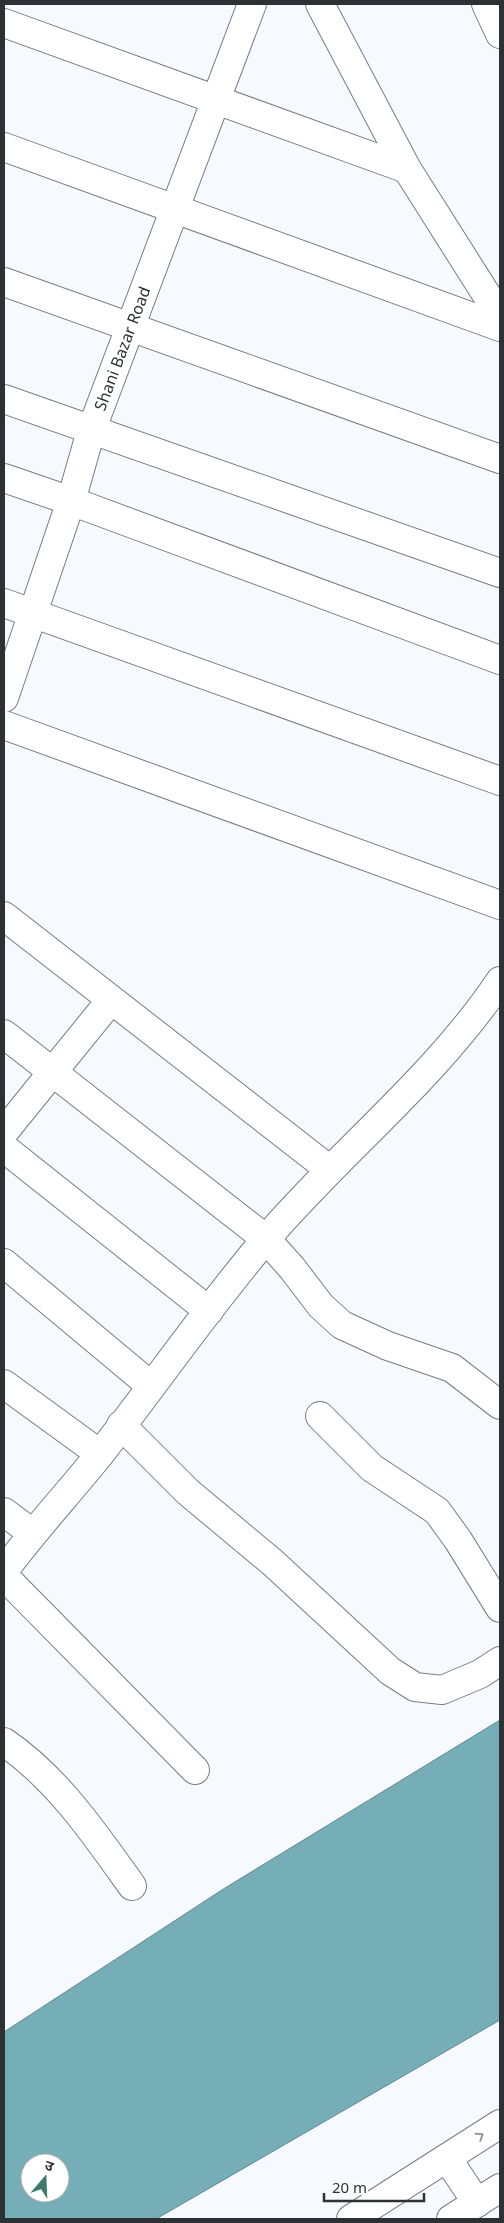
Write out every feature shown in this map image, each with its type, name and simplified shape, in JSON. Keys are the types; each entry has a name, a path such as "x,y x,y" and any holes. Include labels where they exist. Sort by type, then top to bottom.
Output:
{"street":[{"name":"Shani Bazar Road","path":"4,698 71,501 91,431 252,4"},
{"path":"320,4 407,169 500,316"},
{"path":"486,4 500,34"},
{"path":"4,23 407,169"},
{"path":"4,147 500,327"},
{"path":"4,282 500,459"},
{"path":"4,399 500,573"},
{"path":"4,478 500,660"},
{"path":"4,604 500,781"},
{"path":"4,725 500,905"},
{"path":"4,916 330,1170"},
{"path":"4,1571 32,1533 100,1454 150,1385 266,1239 330,1170 440,1058 480,1012 500,981"},
{"path":"4,1132 111,1000"},
{"path":"4,1034 266,1239 292,1268 321,1306 342,1326 388,1346 452,1368 500,1405"},
{"path":"4,1148 209,1311"},
{"path":"4,1262 150,1385"},
{"path":"4,1384 100,1454"},
{"path":"320,1416 372,1468 437,1511 458,1540 500,1608"},
{"path":"121,1425 188,1492 272,1562 390,1671 415,1688 442,1690 480,1674 500,1661"},
{"path":"4,1512 32,1533"},
{"path":"4,1576 195,1770"},
{"path":"4,1742 39,1770 91,1829 132,1886"},
{"path":"351,2219 500,2124"},
{"path":"447,2158 477,2203"},
{"path":"451,2219 500,2188"}],"water":[{"path":"500,1720 500,2020 156,2219 4,2219 4,2032 225,1888"}]}
